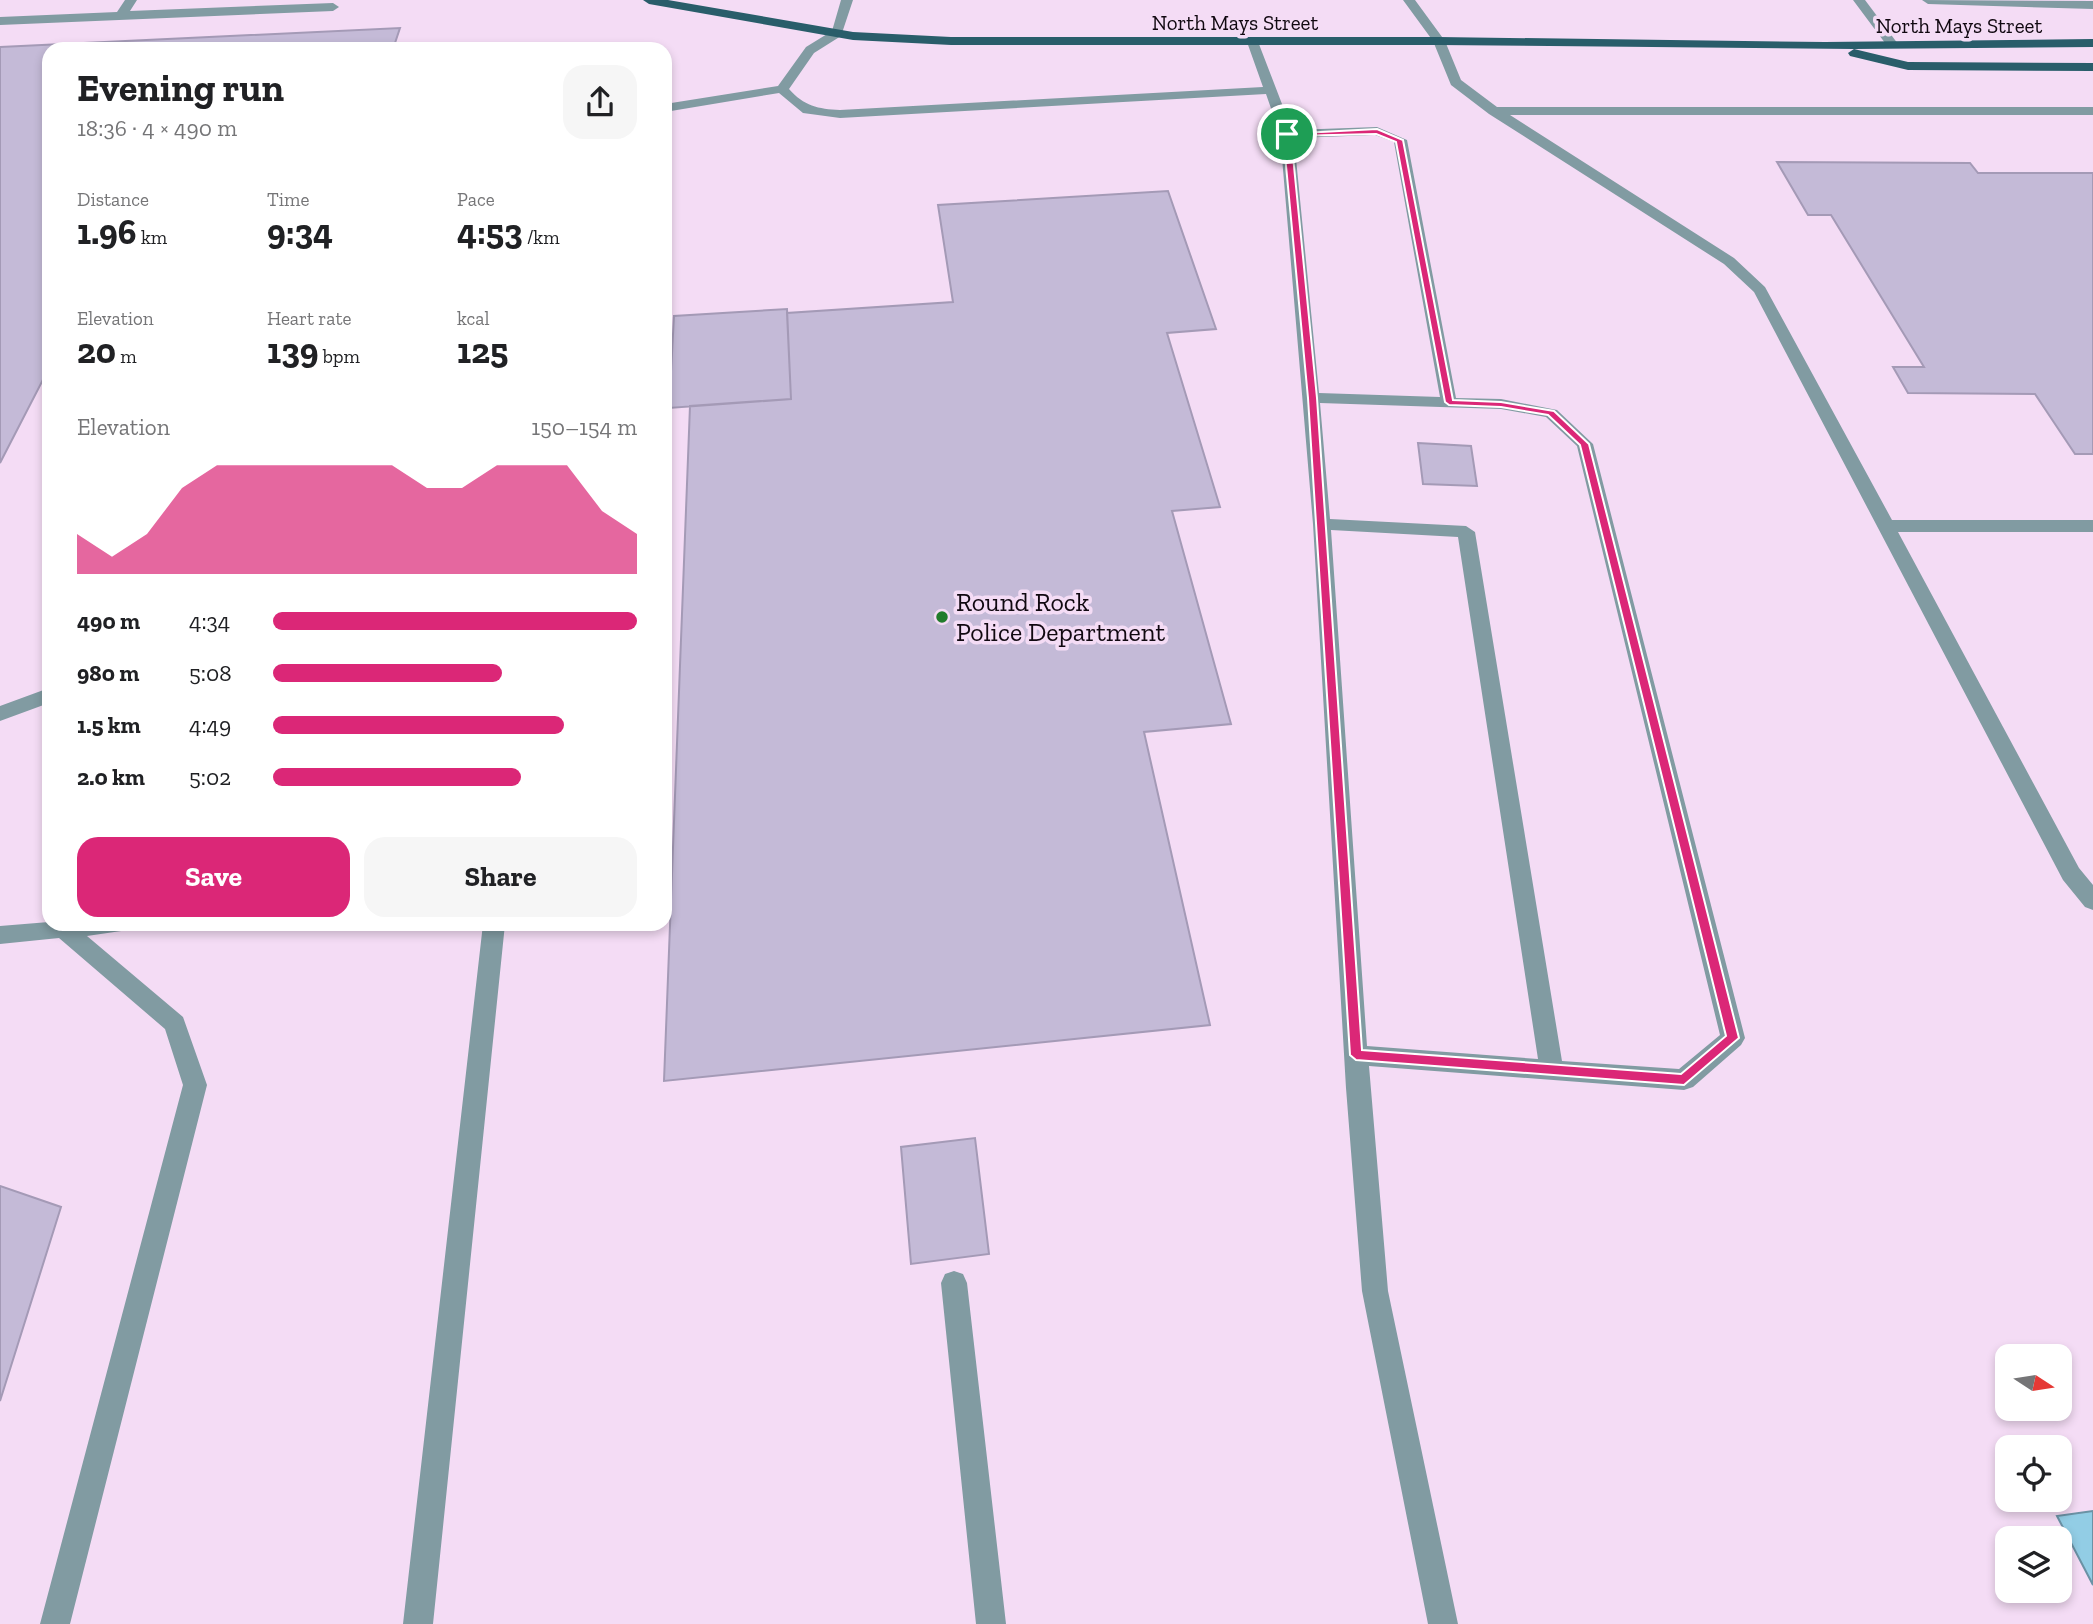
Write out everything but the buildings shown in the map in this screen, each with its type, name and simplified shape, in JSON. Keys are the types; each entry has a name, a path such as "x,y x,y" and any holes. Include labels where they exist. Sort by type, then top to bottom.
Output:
{"main road":[{"name":"North Mays Street","path":"649,0 837,33 951,41 1439,41 1825,46 2093,43"},
{"name":"North Mays Street","path":"1825,46 1908,66 2093,67"}],"street":[{"path":"121,15 131,0"},
{"path":"672,107 782,89 810,50 837,33 847,0"},
{"path":"1409,0 1439,41 1455,82 1494,111 1729,261 1760,290 2071,874 2093,901"},
{"path":"1859,0 1892,44"},
{"path":"1928,0 2093,5"},
{"path":"0,21 333,7"},
{"path":"1253,42 1287,134 1313,398 1356,1055 1375,1291 1443,1624"},
{"path":"782,89 793,102 811,113 840,114 1269,90"},
{"path":"1494,111 2093,111"},
{"path":"1287,134 1377,131 1400,140 1449,402"},
{"path":"1313,398 1501,404 1551,413 1585,444 1732,1038 1684,1080 1356,1055"},
{"path":"1322,524 1466,533 1552,1070"},
{"path":"1886,526 2093,526"},
{"path":"0,715 42,698"},
{"path":"0,935 42,931"},
{"path":"55,1624 195,1085 175,1024 65,931"},
{"path":"418,1624 493,931"},
{"path":"954,1283 991,1624"}],"water":[{"path":"2093,1511 2093,1585 2072,1545 2072,1526 2062,1526 2057,1516"}],"place":[{"name":"Round Rock Police Department","path":"942,617"}],"route":[{"path":"1377,131 1400,140 1449,402 1501,404 1551,413 1585,444 1732,1038 1684,1080 1356,1055 1313,398 1287,134 1377,131"}]}
